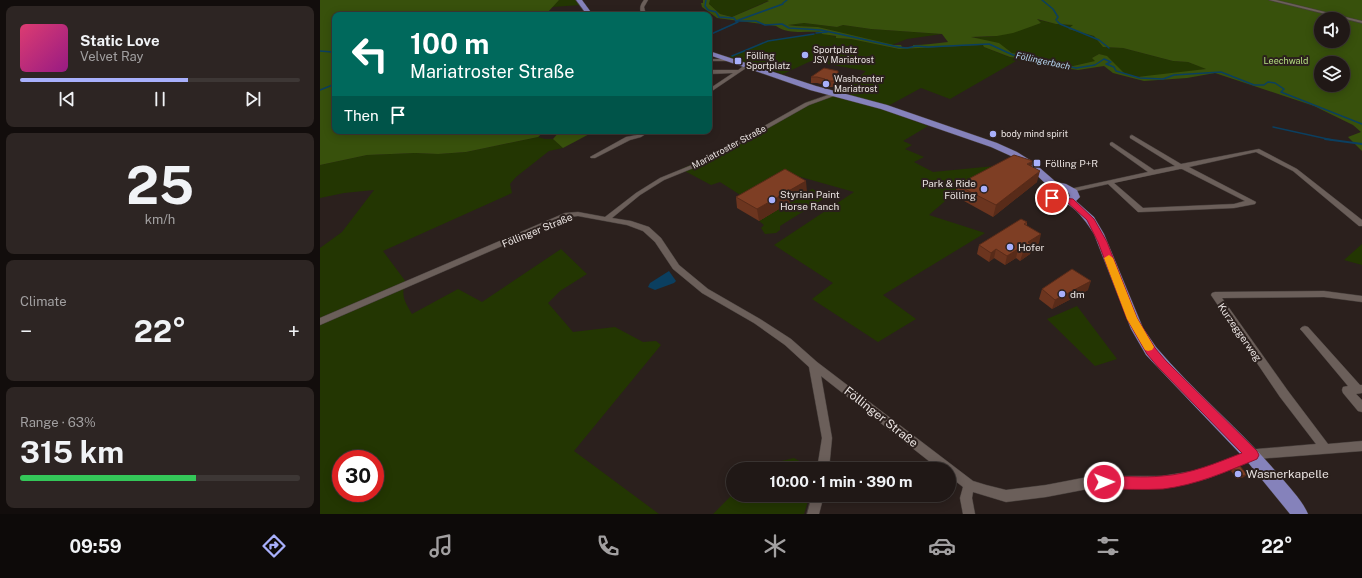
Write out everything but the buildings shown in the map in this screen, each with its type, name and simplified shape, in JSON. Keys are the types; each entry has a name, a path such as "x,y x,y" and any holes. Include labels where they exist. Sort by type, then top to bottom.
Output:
{"main road":[{"path":"579,0 588,12"},
{"path":"712,54 813,88 884,107 1004,149 1030,164 1053,186"},
{"path":"1053,186 1063,186 1072,190 1076,195 1075,197 1070,200 1056,200 1048,195 1047,189 1053,186"},
{"path":"1070,200 1090,219 1099,234 1132,319 1151,351 1162,364 1253,455 1300,514"}],"street":[{"path":"642,12 641,9 646,0"},
{"path":"1271,0 1362,22"},
{"path":"712,60 728,60"},
{"path":"712,89 747,66"},
{"path":"712,72 739,71"},
{"name":"Mariatroster Straße","path":"606,219 638,194 662,179 706,161 807,104 836,94"},
{"path":"593,157 628,138 642,134"},
{"path":"1110,183 1141,210 1234,206 1252,202 1182,167 1132,137"},
{"path":"1112,144 1154,173"},
{"path":"1072,190 1110,183 1256,150 1295,170 1362,224"},
{"name":"Föllinger Straße","path":"320,322 568,215 578,214 628,223 646,230 658,240 676,267 704,291 757,321 788,342 814,365 940,462"},
{"name":"Kurzeggerweg","path":"1326,449 1284,394 1215,295 1324,294 1362,300"},
{"path":"1305,329 1359,389"},
{"path":"814,365 827,438 824,462"},
{"path":"1359,389 1347,390 1362,408"},
{"path":"1253,455 1362,446"},
{"name":"Föllinger Straße","path":"956,475 969,485 1006,496 1046,491 1093,482 1162,482 1206,474 1253,455"},
{"path":"969,485 966,498 969,514"},
{"path":"813,514 816,502"}],"green space":[{"path":"320,0 559,0 548,12 332,12 332,134 542,134 538,137 466,152 367,155 320,165"},
{"path":"559,0 576,0 581,5 552,7"},
{"name":"Leechwald","path":"703,0 710,0 709,4 720,14 732,17 769,1 767,0 1362,0 1362,151 1348,137 1361,132 1353,125 1314,106 1215,73 1187,78 1144,81 1113,73 1104,66 1078,70 1055,65 1033,63 1026,59 1010,57 984,47 983,45 899,49 851,39 836,38 836,36 822,34 821,32 786,31 776,26 717,18 712,14 712,12 709,12 702,7 701,3 703,3","holes":["1037,19 1056,24 1073,25 1068,29 1094,36 1103,47 1123,48 1173,61 1188,62 1206,69 1137,77 1124,73 1107,56 1099,54 1092,58 1095,61 1073,66 1042,61 1038,56 1012,53 999,43 971,37 997,36 1013,33 1041,23","804,23 837,27 843,25 871,29 942,34 948,42 902,47 901,45 894,45 818,27 788,25"]},
{"path":"710,0 770,0 732,17 720,14 709,4"},
{"path":"522,11 552,12 521,12"},
{"path":"1035,19 1056,24 1074,25 1068,29 1094,36 1103,47 1123,48 1173,61 1188,62 1207,69 1177,74 1145,77 1135,76 1122,72 1112,61 1099,54 1092,58 1096,61 1073,66 1042,61 1038,56 1012,53 998,43 967,38 997,36 1041,23"},
{"path":"804,23 837,27 843,25 871,29 942,34 907,39 892,45 818,27 786,25"},
{"path":"822,33 844,39 851,39 899,49 983,45 984,47 1009,57 1026,59 1033,63 1039,63 1038,65 1014,59 1012,60 1016,61 950,99 921,88 888,106 851,95 848,89 866,71 811,61 783,74 729,57 768,40"},
{"path":"829,96 868,104 928,126 903,141 912,145 905,149 924,157 914,162 933,172 1005,165 952,195 929,215 985,233 883,295 916,319 878,342 812,299 833,283 774,245 854,192 790,174 745,198 720,182 711,185 681,169 706,158 811,100"},
{"path":"557,134 589,134 563,148 553,139"},
{"path":"538,137 553,139 563,148 549,151 516,177 510,184 512,193 383,251 406,282 403,295 412,314 458,289 482,302 561,249 587,274 560,291 548,303 573,332 615,327 643,342 656,341 661,345 574,451 659,514 320,514 320,248 342,232 374,190 344,193 320,198 320,165 367,155 415,153 438,154 466,152"},
{"path":"812,189 828,196 780,226 780,230 776,233 765,234 761,228 764,225 759,221"},
{"path":"1362,244 1362,265 1344,260"},
{"path":"1077,306 1117,359 1095,366 1047,319"},
{"path":"794,458 801,462 778,462"},
{"path":"726,501 808,502 804,514 713,514"}],"water":[{"path":"669,271 676,281 674,283 655,290 648,287 650,283"}],"waterway":[{"name":"Föllingerbach","path":"706,0 705,6 708,10 716,12 719,17 734,18 736,21"},
{"path":"783,3 787,0"},
{"path":"1042,0 1053,9 1058,17 1056,20"},
{"path":"736,21 783,4"},
{"name":"Föllingerbach","path":"736,21 756,21 765,25 782,24 789,28 821,30 907,48 916,46 928,47 989,44 1013,55 1076,68 1095,65 1104,59 1111,62 1106,64 1114,67 1116,71 1140,78 1163,79 1174,75 1221,72 1254,85 1264,85 1268,82 1275,83 1284,89 1281,92 1362,124"},
{"path":"1057,21 1060,24 1099,40 1109,48"},
{"path":"712,34 738,22"},
{"name":"Föllingerbach","path":"816,33 827,32"},
{"path":"732,56 768,41 814,34"},
{"path":"320,51 332,52"},
{"path":"320,90 332,85"},
{"path":"1273,127 1331,140"},
{"path":"1325,139 1331,140"},
{"path":"1331,140 1362,144"}],"slow traffic":[{"path":"1109,258 1132,319 1148,347"}],"place":[{"name":"Sportplatz JSV Mariatrost","path":"805,55"},
{"name":"Fölling Sportplatz","path":"738,61"},
{"name":"Washcenter Mariatrost","path":"826,84"},
{"name":"body mind spirit","path":"993,134"},
{"name":"Fölling P+R","path":"1037,163"},
{"name":"Park & Ride Fölling","path":"984,189"},
{"name":"Styrian Paint Horse Ranch","path":"772,200"},
{"name":"Hofer","path":"1010,247"},
{"name":"dm","path":"1062,294"},
{"name":"Wasnerkapelle","path":"1238,474"}],"route":[{"path":"1052,198 1061,201 1070,200 1090,219 1103,242 1132,319 1142,338 1162,364 1253,455 1206,474 1179,480 1162,482 1104,482"}]}
